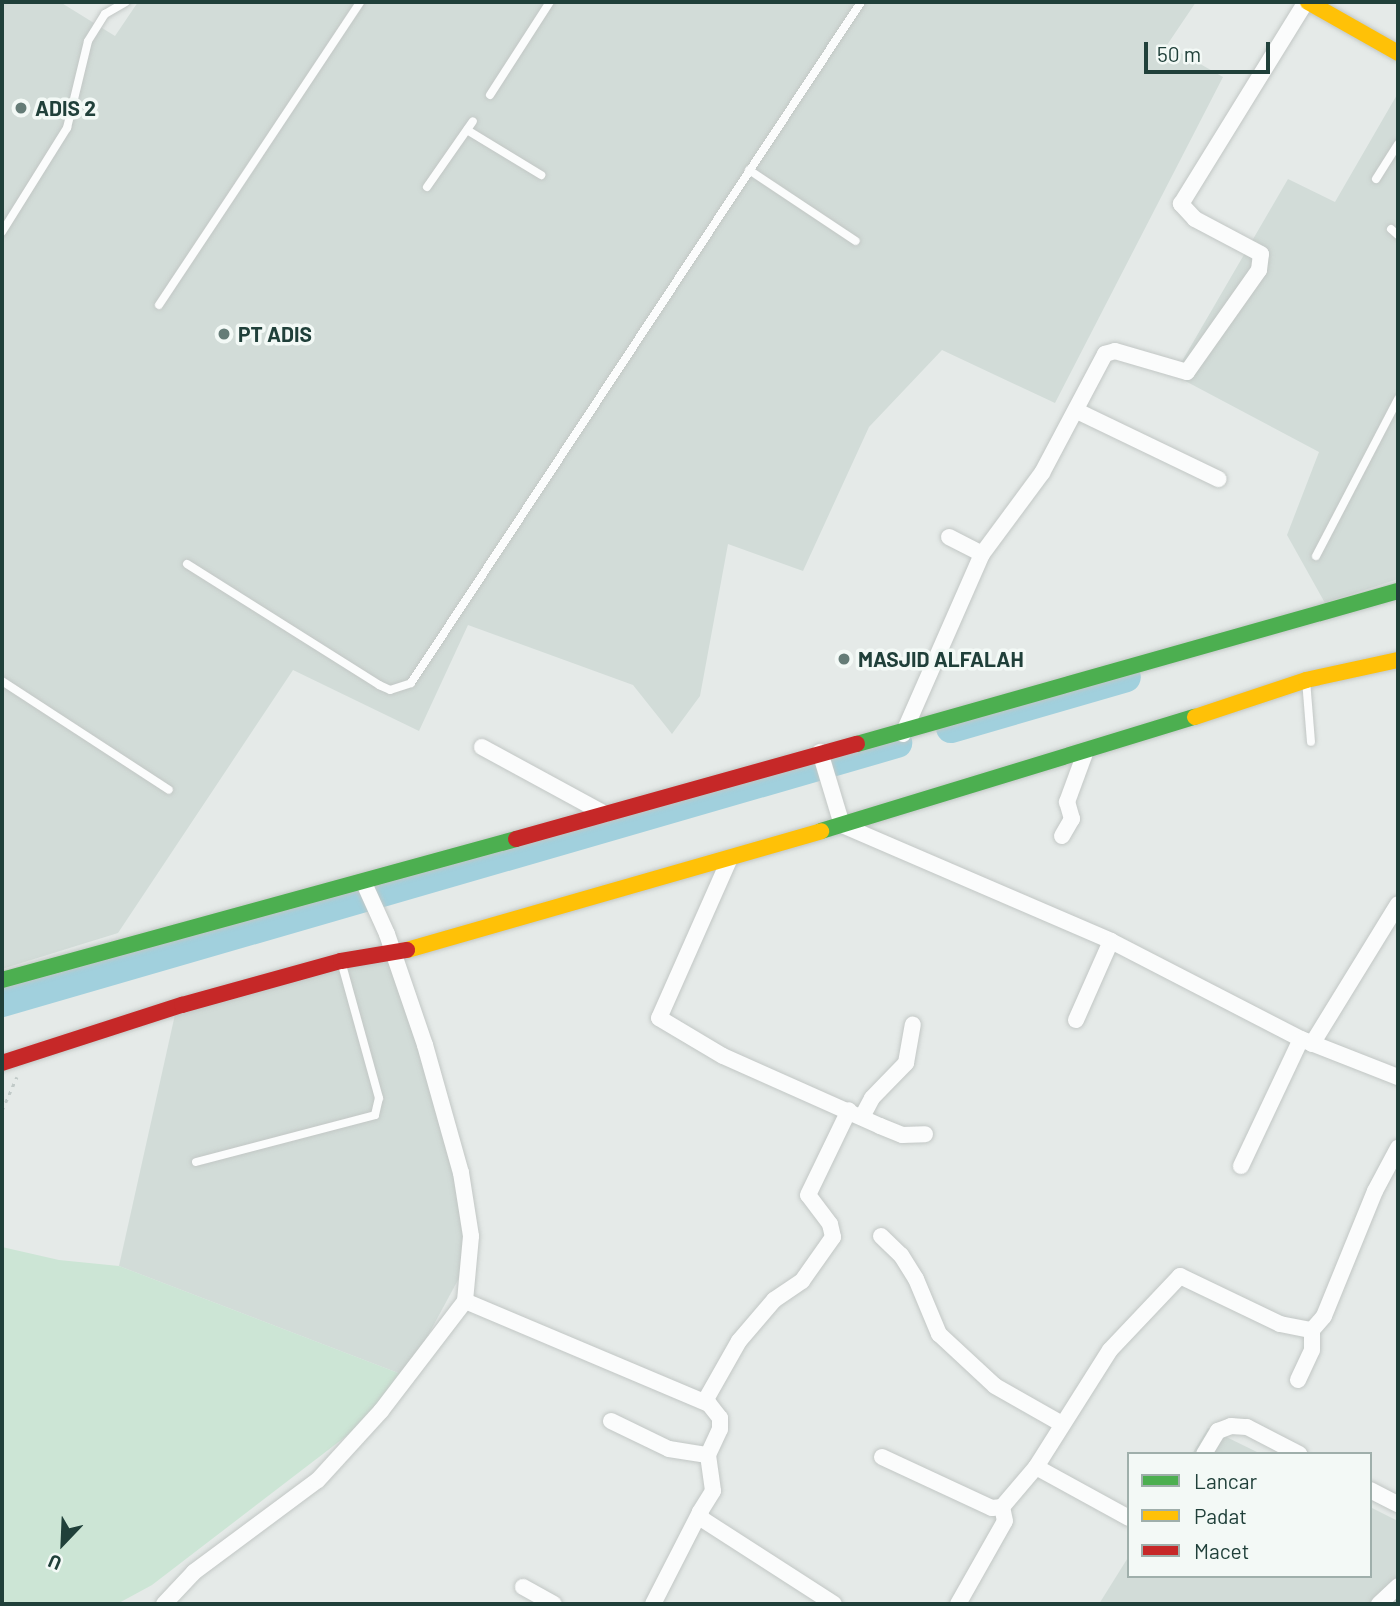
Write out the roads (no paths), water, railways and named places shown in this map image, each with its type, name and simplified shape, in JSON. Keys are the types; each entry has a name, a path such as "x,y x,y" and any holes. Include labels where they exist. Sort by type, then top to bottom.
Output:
{"street":[{"path":"903,734 982,554 1035,483 1108,352 1183,374 1194,367 1259,270 1261,254 1195,219 1181,204 1307,2 1398,53"},
{"path":"1077,411 1218,479"},
{"path":"948,537 982,554"},
{"path":"2,980 364,886 606,814 903,734 1398,591"},
{"path":"2,1063 182,1005 341,961 392,954 730,858 1085,753 1306,680 1398,660"},
{"path":"482,747 606,814"},
{"path":"1062,836 1072,819 1067,802 1085,753"},
{"path":"821,757 842,825"},
{"path":"842,825 1111,941 1306,1041 1398,1077"},
{"path":"730,858 659,1018 723,1056 902,1135 925,1133"},
{"path":"164,1604 194,1572 318,1480 474,1305 471,1236 461,1173 425,1045 387,934 364,886"},
{"path":"1241,1166 1306,1041 1398,904"},
{"path":"1076,1020 1111,941"},
{"path":"705,1401 739,1341 774,1300 802,1280 833,1237 830,1224 808,1195 856,1113 906,1063 913,1025"},
{"path":"1298,1380 1312,1350 1311,1329 1324,1316 1375,1191 1398,1148"},
{"path":"881,1237 901,1255 916,1279 939,1334 995,1386 1062,1424"},
{"path":"1002,1507 1037,1466 1110,1350 1180,1276 1280,1324 1311,1329"},
{"path":"474,1305 705,1401 720,1418 720,1429 708,1455 713,1491 653,1604"},
{"path":"611,1421 669,1449 708,1455"},
{"path":"1205,1452 1219,1432 1231,1426 1247,1427 1295,1452"},
{"path":"882,1457 983,1504 1002,1507"},
{"path":"1037,1466 1073,1491 1127,1517"},
{"path":"1372,1491 1398,1504"},
{"path":"958,1604 1005,1521 1002,1507"},
{"path":"700,1512 702,1519 834,1604"},
{"path":"1379,1604 1398,1586"},
{"path":"523,1587 554,1604"}],"lane":[{"path":"2,232 67,128 88,41 105,14 126,2"},
{"path":"159,305 360,2"},
{"path":"490,95 550,2"},
{"path":"187,564 379,685 390,690 411,683 861,2"},
{"path":"427,187 473,121"},
{"path":"467,130 541,175"},
{"path":"1376,179 1398,144"},
{"path":"749,170 856,241"},
{"path":"1391,229 1398,235"},
{"path":"1316,556 1398,399"},
{"path":"1306,680 1311,742"},
{"path":"2,681 169,790"},
{"path":"196,1162 374,1115 379,1098 341,961"}],"waterway":[{"path":"951,728 1126,677"},
{"path":"2,1002 897,743"}],"place":[{"name":"ADIS 2","path":"21,108"},
{"name":"PT ADIS","path":"224,334"},
{"name":"MASJID ALFALAH","path":"844,659"}]}
